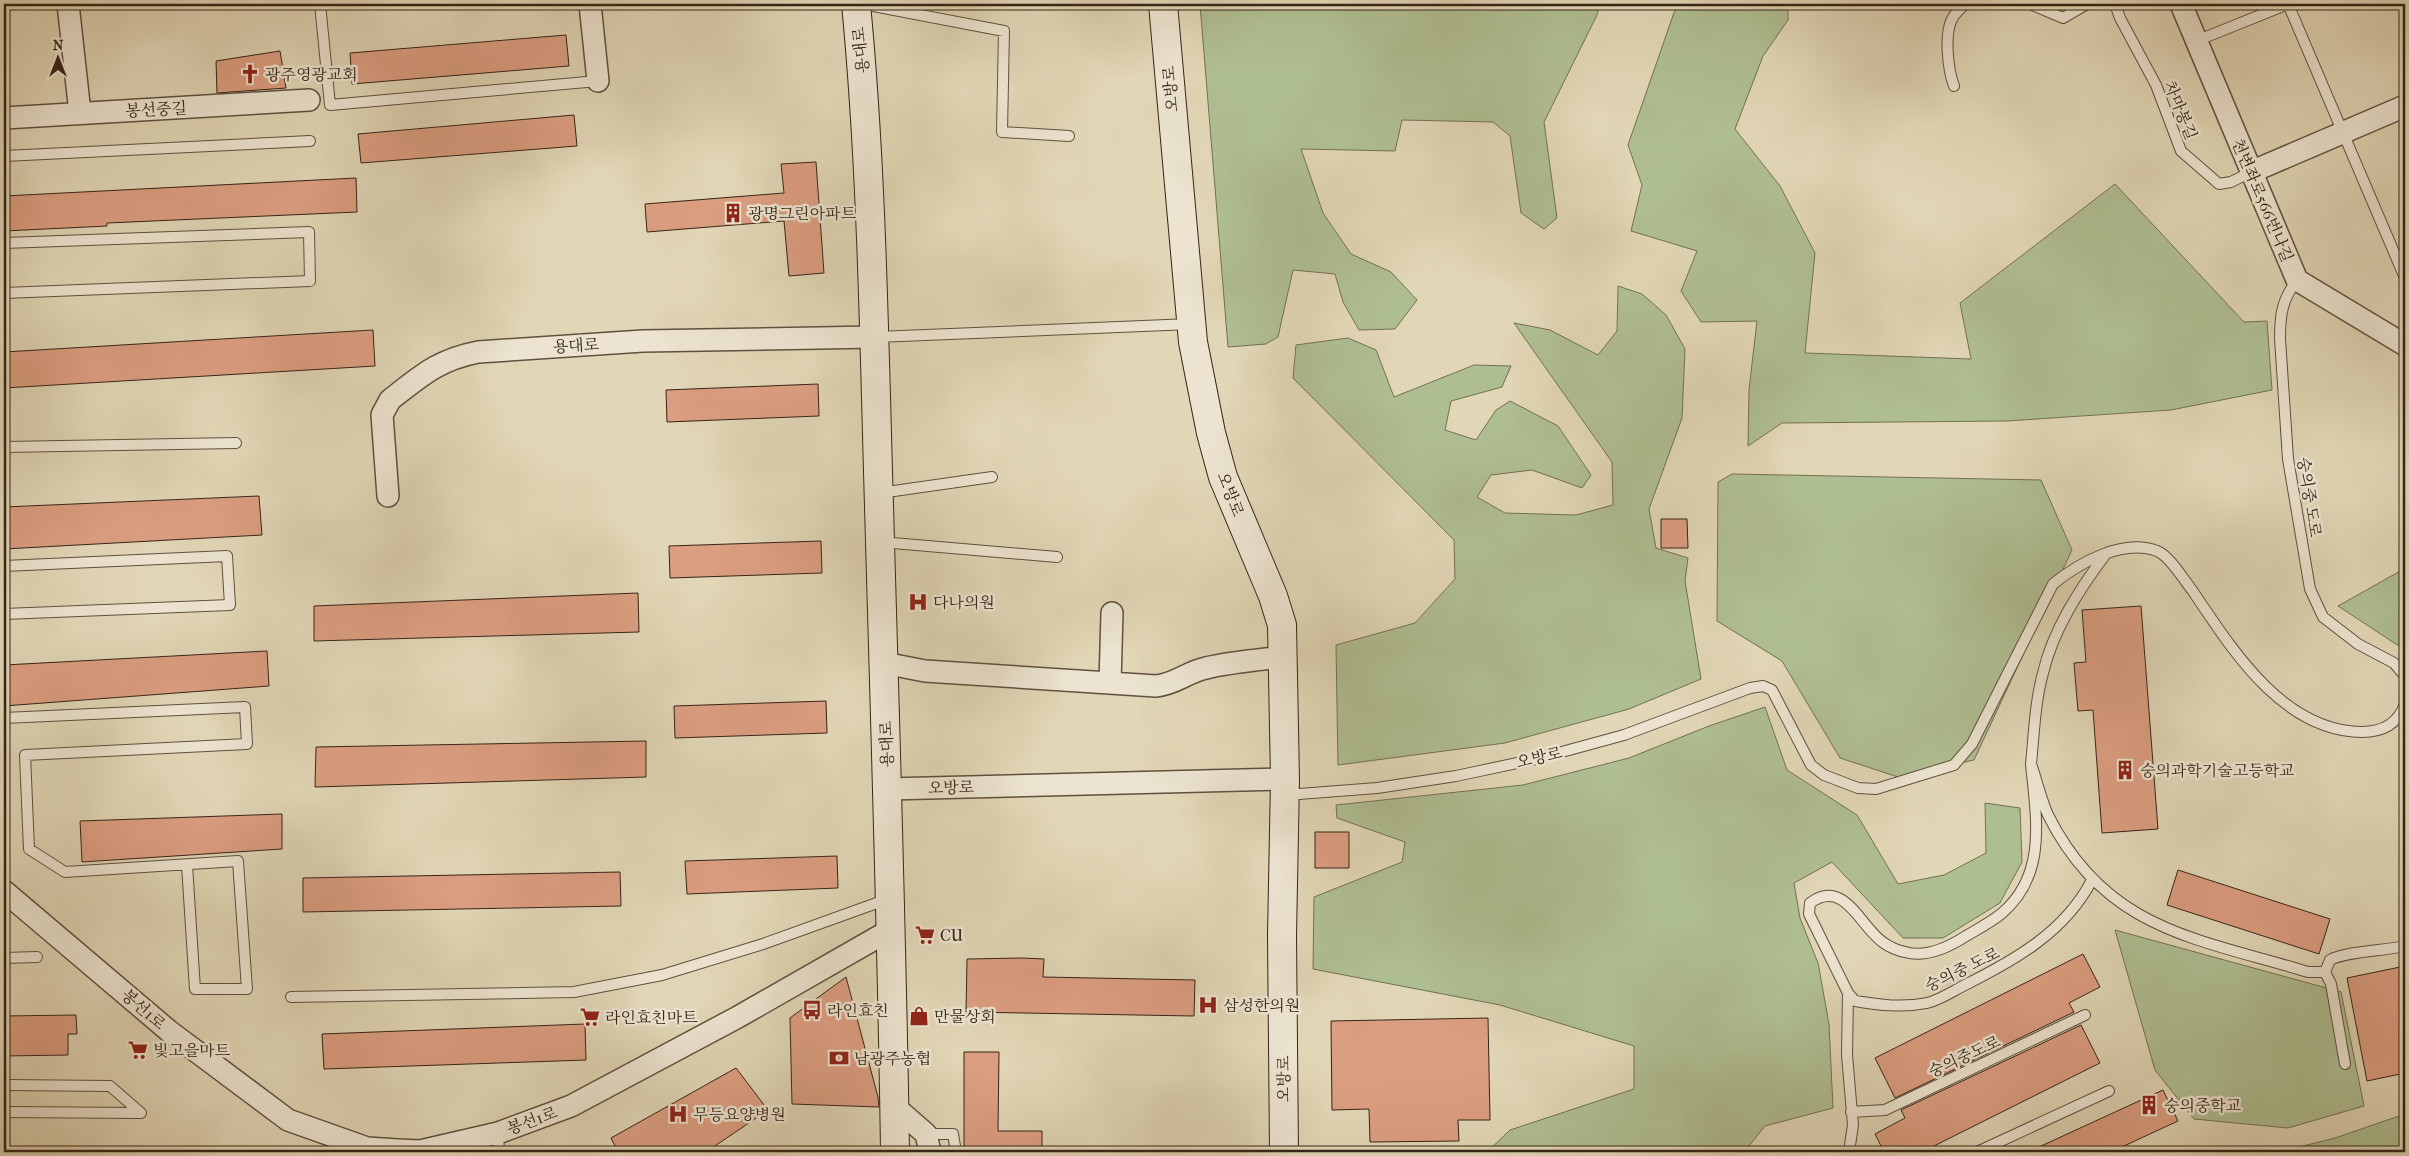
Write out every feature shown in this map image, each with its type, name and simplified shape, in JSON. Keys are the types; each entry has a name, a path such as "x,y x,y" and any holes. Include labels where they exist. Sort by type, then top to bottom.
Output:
{"street":[{"path":"68,4 80,113"},
{"path":"590,4 598,81"},
{"name":"용대로","path":"856,4 865,103 875,337 892,929 896,1152"},
{"name":"오방로","path":"1162,4 1192,324 1211,433 1223,477 1273,596 1282,625 1285,787 1282,936 1284,1152"},
{"name":"천변좌로566번나길","path":"2181,4 2297,280 2405,345"},
{"name":"봉선중길","path":"4,118 309,100"},
{"path":"2251,172 2405,106"},
{"name":"용대로","path":"388,496 382,415 385,407 390,400 434,366 454,357 478,352 643,341 875,337"},
{"path":"1110,683 1112,613"},
{"path":"884,663 925,671 1156,686 1170,685 1186,675 1206,668 1283,657"},
{"name":"오방로","path":"888,789 1285,787"},
{"name":"봉선1로","path":"4,892 169,1031 288,1120 367,1148 420,1151 498,1143 651,1065 892,929"},
{"path":"895,1107 928,1143"}],"lane":[{"path":"320,4 330,105 598,81"},
{"path":"862,4 1004,31 1002,132 1069,136"},
{"path":"1954,86 1949,72 1948,58 1951,22 1966,4"},
{"path":"2030,4 2063,18 2087,4"},
{"name":"차마봉길","path":"2115,4 2120,18 2164,103 2181,151 2219,184 2231,182 2251,172"},
{"path":"2196,41 2288,4 2405,278"},
{"path":"4,156 310,141"},
{"path":"4,243 309,232 310,281 4,293"},
{"name":"숭의중 도로","path":"2297,280 2286,296 2280,322 2280,339 2288,459 2310,589 2322,617 2358,644 2394,663 2405,676"},
{"path":"875,337 1192,324"},
{"path":"4,447 236,443"},
{"path":"879,494 992,477"},
{"path":"880,542 1056,557"},
{"path":"2105,554 2140,546 2160,551 2174,566 2240,660 2292,708 2318,724 2345,732 2375,732 2391,726 2402,712 2405,704"},
{"name":"숭의중 도로","path":"2092,880 2077,901 2038,943 2014,960 1930,1002 1906,1006 1855,1001 1848,993 1809,914 1810,903 1819,897 1833,896 1843,901 1861,916 1883,943 1906,953 1930,952 1956,942 1980,928 2002,913 2016,898 2032,869 2036,854 2036,812 2031,764 2034,726 2043,673 2058,630 2076,597 2105,554"},
{"name":"오방로","path":"1285,787 1377,788 1456,776 1536,759 1624,736 1750,688 1763,686 1772,690 1811,765 1824,775 1858,788 1876,789 1954,765 1972,744 2053,584 2076,566 2105,554"},
{"path":"4,566 227,556 230,604 4,614"},
{"path":"4,718 245,707 247,744 25,755 29,849 65,872 238,861 247,989 195,989 187,865"},
{"name":"숭의중 도로","path":"2031,764 2047,813 2065,846 2092,880 2116,901 2158,925 2196,939 2308,972 2325,972"},
{"path":"291,997 574,992 662,975 763,944 891,898"},
{"path":"2344,1064 2331,984 2325,972 2330,960 2338,956 2362,954 2405,946"},
{"path":"4,958 37,957"},
{"path":"1848,993 1847,1056 1853,1125 1849,1152"},
{"name":"숭의중도로","path":"1852,1112 1885,1110 2085,1015"},
{"path":"4,1085 110,1086 141,1113 4,1112"},
{"path":"1977,1152 2109,1091"},
{"path":"928,1143 953,1134 956,1152"}],"green space":[{"path":"1200,4 1600,4 1597,15 1544,122 1557,218 1544,229 1521,213 1510,136 1493,122 1402,120 1395,151 1301,149 1323,213 1351,254 1391,272 1417,300 1395,329 1359,330 1343,302 1335,274 1293,270 1278,337 1266,344 1228,347"},
{"path":"1677,4 1788,4 1788,20 1763,56 1735,129 1780,186 1815,253 1805,353 1971,359 1960,303 2115,184 2244,322 2267,321 2272,390 2171,410 2007,421 1782,423 1748,446 1749,390 1757,321 1701,322 1681,291 1697,251 1631,231 1642,185 1628,145"},
{"path":"1618,286 1642,294 1666,315 1685,349 1682,418 1649,509 1656,548 1688,558 1685,581 1701,679 1629,709 1505,743 1338,765 1336,645 1415,623 1455,579 1454,540 1293,378 1296,345 1348,338 1376,350 1394,397 1474,365 1511,366 1502,387 1451,401 1445,430 1476,440 1496,410 1510,401 1558,426 1591,475 1582,488 1532,470 1491,475 1477,497 1505,513 1576,515 1613,505 1612,462 1514,323 1550,330 1598,355 1617,331"},
{"path":"1732,474 2041,480 2072,550 1974,760 1898,777 1840,758 1782,661 1717,621 1718,482"},
{"path":"2402,570 2405,571 2405,650 2338,606"},
{"path":"1765,707 1787,770 1857,815 1898,884 1944,875 1986,853 1985,803 2020,808 2022,862 2000,903 1943,938 1903,938 1832,862 1794,883 1800,918 1818,963 1829,1024 1833,1108 1765,1126 1744,1152 1487,1152 1510,1130 1634,1089 1634,1046 1500,1005 1313,969 1314,897 1402,862 1405,842 1337,818 1336,805 1523,785 1629,758 1709,726"},
{"path":"2115,930 2341,992 2364,1106 2288,1128 2194,1119 2155,1070"},
{"path":"2405,1114 2405,1152 2279,1152 2335,1138"}],"building":[{"path":"566,35 569,66 352,84 350,53"},
{"name":"광주영광교회","path":"280,51 286,88 217,93 216,61"},
{"path":"574,115 577,146 361,163 358,134"},
{"name":"광명그린아파트","path":"816,162 824,273 789,276 784,221 647,232 645,204 784,193 781,164"},
{"path":"356,178 357,212 107,223 107,226 4,231 4,196"},
{"path":"373,330 375,366 4,388 4,352"},
{"path":"818,384 819,416 667,422 666,390"},
{"path":"259,496 262,535 4,549 4,507"},
{"path":"1661,519 1687,519 1688,548 1661,548"},
{"path":"821,541 822,573 670,578 669,546"},
{"path":"638,593 639,632 314,641 314,606"},
{"name":"숭의과학기술고등학교","path":"2141,606 2158,829 2102,833 2093,710 2078,711 2074,663 2086,662 2082,610"},
{"path":"267,651 269,686 4,706 4,665"},
{"path":"826,701 827,733 675,738 674,706"},
{"path":"646,741 646,777 315,787 316,747"},
{"path":"282,814 282,849 82,862 80,821"},
{"path":"1315,832 1349,832 1349,868 1315,868"},
{"path":"837,856 838,888 687,894 685,861"},
{"path":"2178,870 2330,919 2319,954 2167,905"},
{"path":"620,872 621,906 303,912 303,878"},
{"path":"2083,954 2100,987 2069,1003 2074,1012 1895,1098 1875,1058"},
{"path":"967,959 1044,959 1043,977 1195,980 1194,1016 966,1012"},
{"path":"2405,966 2405,1073 2367,1081 2347,978"},
{"path":"846,977 879,1107 792,1104 790,1018"},
{"path":"76,1015 77,1034 68,1034 68,1055 4,1056 4,1016"},
{"path":"1488,1018 1490,1120 1458,1120 1459,1141 1370,1142 1369,1109 1332,1110 1331,1021"},
{"path":"585,1024 586,1060 324,1069 322,1034"},
{"path":"2081,1025 2100,1063 1922,1152 1884,1152 1875,1134 1905,1118 1901,1110"},
{"path":"964,1052 999,1052 998,1131 1042,1131 1042,1152 977,1152 977,1150 964,1150"},
{"path":"736,1068 768,1110 706,1152 618,1152 611,1138"},
{"name":"숭의중학교","path":"2163,1090 2178,1121 2111,1152 2028,1152"}],"place":[{"name":"광주영광교회","path":"250,74"},
{"name":"광명그린아파트","path":"733,213"},
{"name":"다나의원","path":"918,602"},
{"name":"숭의과학기술고등학교","path":"2125,770"},
{"name":"CU","path":"925,935"},
{"name":"삼성한의원","path":"1208,1005"},
{"name":"라인효친","path":"812,1010"},
{"name":"만물상회","path":"919,1016"},
{"name":"라인효친마트","path":"590,1017"},
{"name":"빛고을마트","path":"138,1050"},
{"name":"남광주농협","path":"839,1058"},
{"name":"숭의중학교","path":"2149,1105"},
{"name":"무등요양병원","path":"678,1114"}]}
